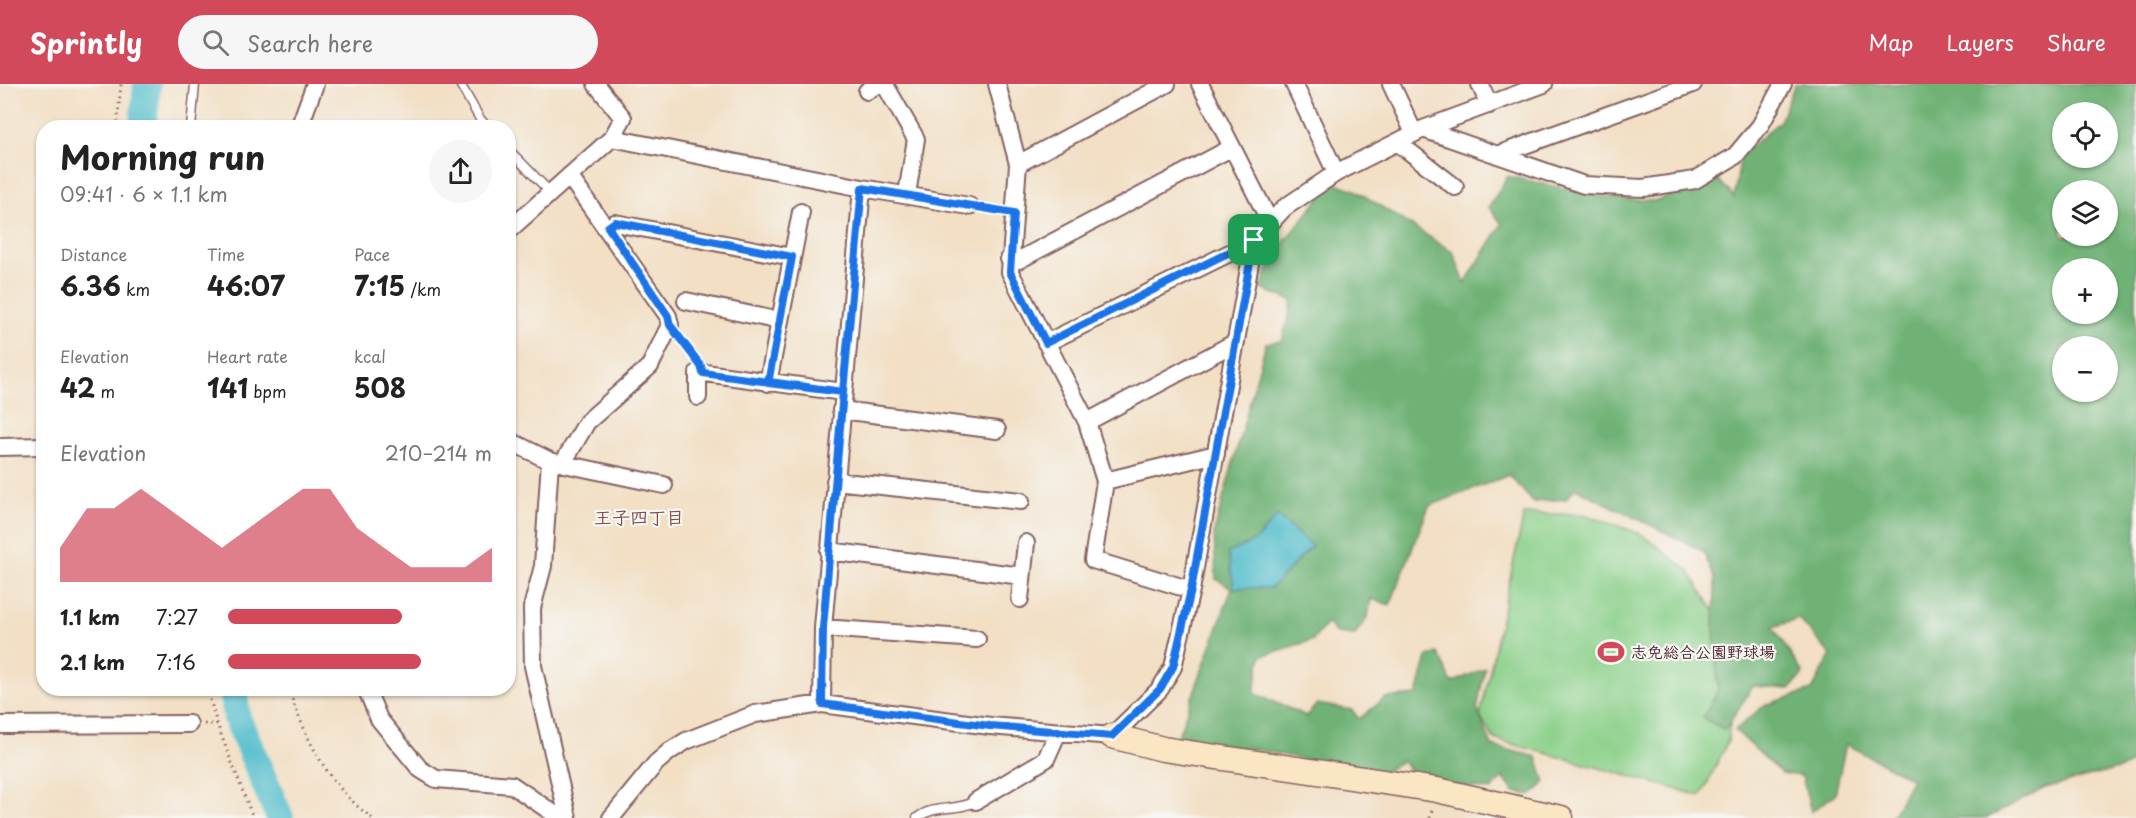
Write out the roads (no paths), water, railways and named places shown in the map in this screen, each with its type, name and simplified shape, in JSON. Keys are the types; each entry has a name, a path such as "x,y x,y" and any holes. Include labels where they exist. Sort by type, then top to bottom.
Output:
{"street":[{"path":"516,224 612,138 623,118 596,84"},
{"path":"997,84 1018,164 1009,259 1010,272 1087,422 1105,481 1094,560 1191,590"},
{"path":"1018,164 1167,84"},
{"path":"1200,84 1270,222"},
{"path":"1294,84 1336,173"},
{"path":"1390,84 1419,131 1584,185 1643,188 1695,180 1735,156 1760,126 1783,84"},
{"path":"1480,84 1489,105"},
{"path":"1046,343 1254,240 1284,208 1336,173 1419,131 1544,84"},
{"path":"1497,155 1693,84"},
{"path":"301,120 312,85"},
{"path":"867,91 877,85 885,85 916,140 907,194"},
{"path":"612,138 862,188 969,206"},
{"path":"1397,142 1455,186"},
{"path":"1009,259 1018,260 1231,148"},
{"path":"568,818 533,666 532,608 543,566 556,462 587,422 650,366 670,325 668,316 608,227 570,176"},
{"path":"822,704 823,628 862,188"},
{"path":"768,383 801,212"},
{"path":"608,227 615,222 792,257"},
{"path":"1112,736 1160,689 1173,667 1191,590 1254,240"},
{"path":"686,301 780,321"},
{"path":"1087,422 1236,342"},
{"path":"698,397 698,372 843,392"},
{"path":"841,410 997,430"},
{"path":"516,444 556,462 664,485"},
{"path":"0,447 36,446"},
{"path":"1105,481 1216,454"},
{"path":"835,481 1021,501"},
{"path":"1020,599 1026,543"},
{"path":"829,551 1022,576"},
{"path":"823,628 977,639"},
{"path":"370,696 380,719 420,769 436,779 512,785 560,818"},
{"path":"610,818 656,763 686,741 755,714 822,704 1058,732 1112,736 1162,749 1437,790 1561,818"},
{"path":"0,725 189,724"},
{"path":"976,801 1046,759 1058,732"}],"lane":[{"path":"192,120 195,84"},
{"path":"460,84 481,120"},
{"path":"516,157 550,192"},
{"path":"917,818 926,811 967,806 976,801"}],"water":[{"path":"1277,516 1312,546 1271,588 1234,588 1228,553 1255,541"}],"waterway":[{"path":"144,120 147,84"},
{"path":"234,696 237,718 280,818"}],"place":[{"name":"志免総合公園野球場","path":"1611,652"}],"district":[{"name":"王子四丁目","path":"639,518"}]}
